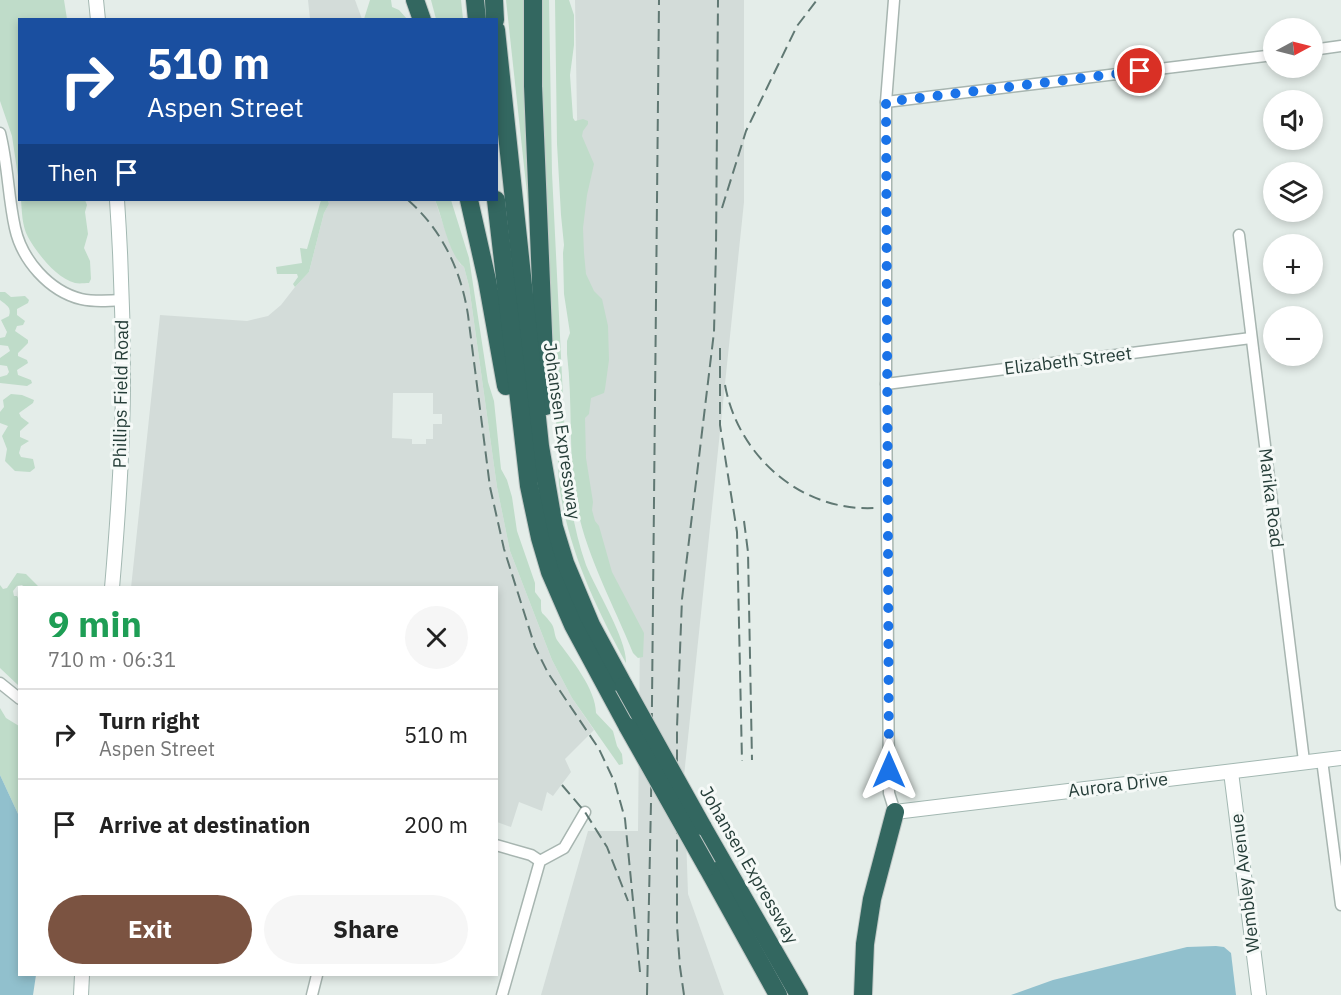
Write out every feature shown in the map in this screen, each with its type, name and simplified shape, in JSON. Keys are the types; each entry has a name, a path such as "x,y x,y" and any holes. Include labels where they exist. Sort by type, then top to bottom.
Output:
{"highway":[{"path":"415,0 421,18"},
{"path":"424,0 428,18"},
{"path":"475,0 477,18"},
{"path":"494,0 495,18"},
{"path":"533,0 533,86 554,527"},
{"name":"Johansen Expressway","path":"498,49 540,446 554,527 564,563 591,625 624,686 799,995"},
{"path":"469,201 487,280 513,429 529,486"},
{"name":"Johansen Expressway","path":"496,201 529,486 545,556 560,598 578,635 778,995"},
{"path":"863,995 865,944 872,899 895,812"}],"street":[{"path":"96,0 98,18"},
{"path":"894,0 886,102 886,384 889,793 895,812"},
{"path":"1323,48 1341,46"},
{"path":"886,102 1263,56"},
{"path":"0,133 15,230 32,265 49,283 69,295 101,302 122,300"},
{"name":"Phillips Field Road","path":"112,586 123,418 122,300 117,201"},
{"name":"Marika Road","path":"1239,235 1304,761"},
{"name":"Elizabeth Street","path":"886,384 1251,338"},
{"path":"0,683 18,697"},
{"name":"Aurora Drive","path":"895,812 1341,758"},
{"path":"1322,760 1341,905"},
{"name":"Wembley Avenue","path":"1232,772 1259,995"},
{"path":"502,995 540,861 564,848 585,812"},
{"path":"498,846 531,855 540,861"},
{"path":"81,995 82,976"},
{"path":"312,995 317,976"}],"shaded area":[{"path":"308,0 355,0 362,18 310,18"},
{"path":"575,0 744,0 744,202 684,776 688,894 724,995 541,995 588,831 638,831 640,633 608,576 590,505 583,458"},
{"path":"328,201 435,201 450,244 460,264 464,267 469,286 497,487 510,551 552,660 572,698 594,730 565,759 571,772 553,796 547,792 542,811 519,802 511,827 498,822 498,586 131,586 160,315 247,321 268,316 281,305 309,272","holes":["393,393 433,393 433,414 442,414 442,424 433,424 433,439 426,439 426,444 412,444 412,439 392,438"]}],"green space":[{"path":"0,0 64,0 67,18 18,18 18,176 12,136 0,101"},
{"path":"370,0 391,0 392,7 399,10 406,18 364,18"},
{"path":"431,0 461,0 463,18 436,18"},
{"path":"506,0 528,0 534,242 529,212"},
{"path":"541,0 549,0 552,173 567,479 582,554 622,641 626,663 584,576 569,531 559,484 542,122"},
{"path":"555,0 569,0 574,15 574,45 570,75 573,118 575,121 583,119 588,121 582,136 594,164 583,228 586,274 594,291 602,299 608,326 609,360 604,393 591,398 589,414 585,418 586,458 593,502 592,510 612,572 644,633 643,657 638,658 633,653 593,560 576,502 567,354 567,341 570,333 564,294 564,245 557,144"},
{"path":"21,201 85,201 88,234 84,248 90,261 91,279 89,283 68,280 54,270 32,243 26,233"},
{"path":"321,201 328,201 309,272 295,287 293,284 298,277 297,274 277,274 276,267 302,263 300,248 307,249"},
{"path":"435,201 451,201 469,258 488,382 494,401 501,469 512,497 517,531 535,583 535,592 541,600 542,611 552,625 557,640 587,684 592,694 596,713 613,731 622,754 623,764 619,765 572,698 552,660 510,551 497,487 469,286 464,267 458,261 450,245"},
{"path":"0,292 5,292 11,297 25,296 29,300 17,309 17,315 25,321 23,325 17,326 15,331 28,340 18,356 27,360 28,363 17,370 18,375 31,380 32,383 27,386 0,383 0,377 9,372 7,366 0,365 0,358 10,351 8,346 0,345 0,338 5,337 7,332 1,320 9,316 10,310 0,300"},
{"path":"11,394 22,395 34,400 19,413 29,423 20,431 20,437 29,441 21,446 19,453 21,457 33,459 35,468 30,472 15,471 5,461 7,449 2,436 8,426 0,423 0,412 4,407 3,400"},
{"path":"17,573 26,574 38,586 17,586 13,591 14,596 18,598 18,685 0,668 0,585 3,589 7,588"},
{"path":"0,708 6,718 18,725 18,814 0,775"}],"water":[{"path":"0,775 18,814 18,976 36,976 33,995 0,995"},
{"path":"1187,947 1224,947 1231,953 1236,995 1011,995 1053,980"}],"railway":[{"path":"647,995 659,0"},
{"path":"684,995 677,926 677,727 682,599 714,332 718,0"},
{"path":"722,208 746,131 797,26 817,0"},
{"path":"409,201 431,224 440,238 455,267 465,298 490,487 504,549 535,647 548,673 599,749 615,783 625,819 640,972"},
{"path":"720,348 720,425 737,532 742,761"},
{"path":"725,385 732,411 744,435 777,475 798,490 822,500 848,507 875,508"},
{"path":"744,521 748,552 752,760"},
{"path":"562,785 585,812 607,847 628,901"}],"route":[{"path":"889,770 886,102 1140,71"}]}
